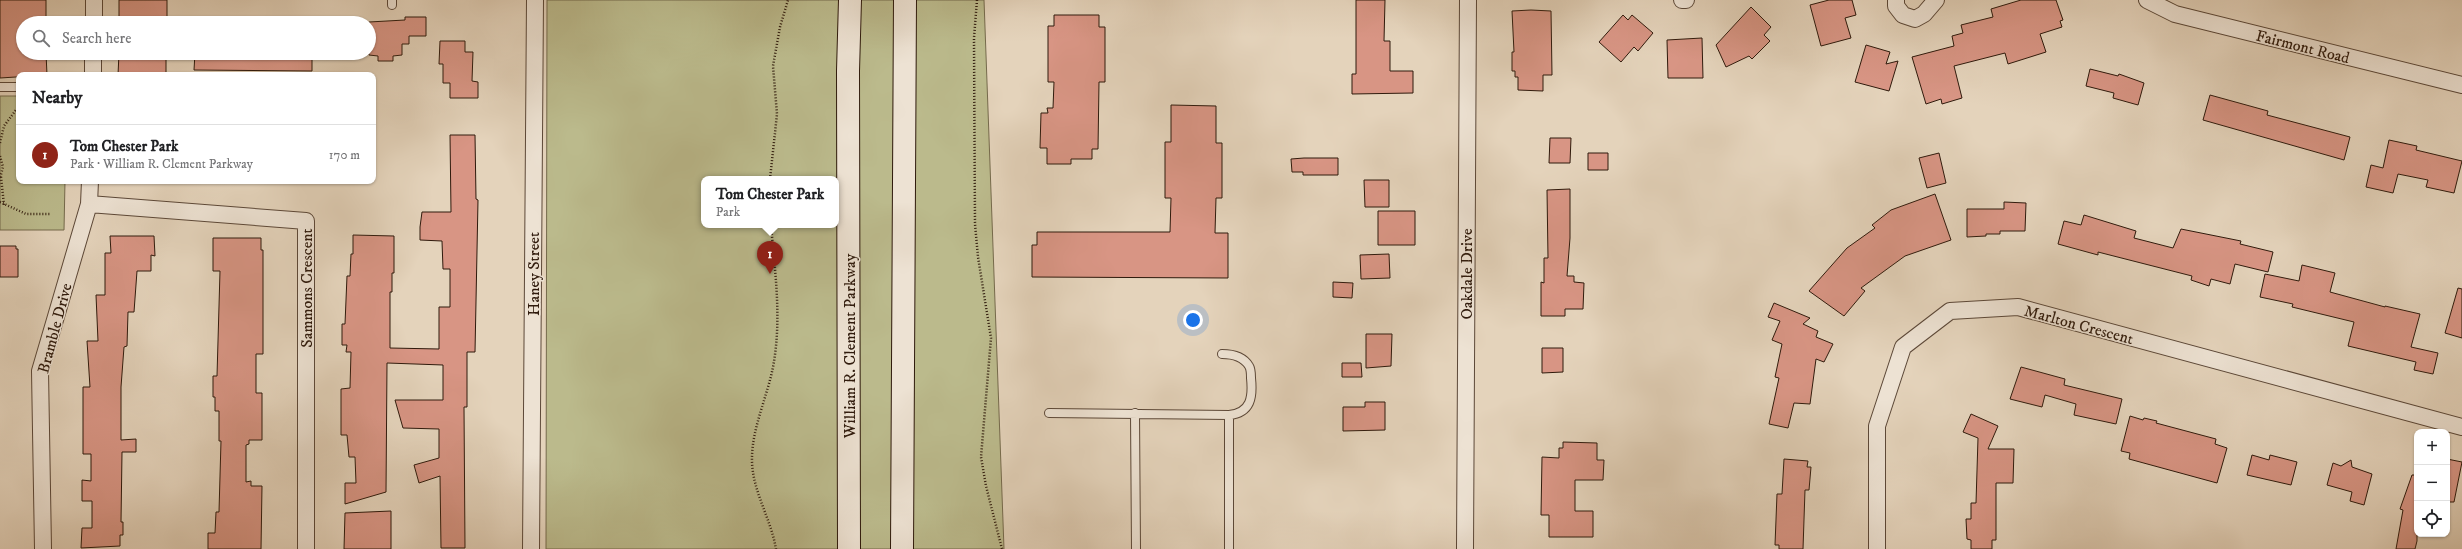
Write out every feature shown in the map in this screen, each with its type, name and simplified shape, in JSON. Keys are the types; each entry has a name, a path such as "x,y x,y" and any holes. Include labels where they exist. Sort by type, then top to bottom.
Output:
{"main road":[{"path":"837,0 848,71"},
{"name":"William R. Clement Parkway","path":"849,549 848,71 850,0"},
{"path":"902,549 905,0"},
{"path":"905,75 918,0"}],"street":[{"path":"94,0 94,16"},
{"name":"Haney Street","path":"531,549 536,0"},
{"name":"Oakdale Drive","path":"1465,549 1468,0"},
{"path":"1896,0 1896,6 1903,15 1915,19 1924,14 1936,0"},
{"name":"Fairmont Road","path":"2147,0 2174,14 2462,85"},
{"path":"91,72 92,60"},
{"name":"Bramble Drive","path":"43,549 40,371 89,204 90,184"},
{"name":"Sammons Crescent","path":"89,204 306,221 306,549"},
{"name":"Marlton Crescent","path":"1877,549 1877,426 1903,347 1950,311 2018,307 2462,427"}],"lane":[{"path":"0,87 16,87"},
{"path":"1049,412 1238,414 1248,405 1252,392 1250,367 1242,358 1222,354"},
{"path":"1135,413 1136,549"},
{"path":"1229,415 1229,549"}],"path":[{"path":"770,176 777,114 774,58 788,0"},
{"path":"977,0 974,38 975,224 978,257 991,338 982,457 986,486 1002,549"},
{"path":"0,143 4,126 16,110"},
{"path":"0,156 4,205"},
{"path":"0,202 26,214 50,214"},
{"path":"771,228 777,292 775,352 756,432 752,461 756,486 770,522 776,549"}],"shaded area":[{"path":"547,0 984,0 1004,549 546,549"},
{"path":"0,96 16,96 16,184 65,184 64,230 0,230"}],"building":[{"path":"0,0 46,0 46,16 16,16 16,60 46,60 47,72 16,72 16,77 0,78"},
{"path":"119,0 167,0 167,16 119,16"},
{"path":"1356,0 1385,0 1384,41 1390,41 1390,71 1413,71 1413,93 1352,94 1352,74 1356,74"},
{"path":"1829,0 1852,0 1856,15 1845,18 1851,38 1821,46 1810,5"},
{"path":"2021,0 2056,0 2063,20 2060,21 2062,27 2040,34 2046,52 2008,64 2005,53 1954,66 1962,98 1942,104 1941,99 1926,104 1912,57 1954,46 1952,36 1963,33 1961,25 1993,17 1991,9"},
{"path":"1751,7 1771,27 1764,35 1770,41 1752,59 1749,56 1726,67 1716,45"},
{"path":"1512,11 1551,11 1552,75 1543,75 1543,91 1518,90 1518,77 1515,77 1515,71 1512,71 1512,52 1514,52"},
{"path":"1054,15 1099,15 1099,27 1105,27 1105,82 1099,82 1098,149 1092,149 1092,159 1071,159 1071,164 1047,164 1047,148 1040,148 1041,113 1048,113 1047,108 1053,108 1054,82 1048,82 1048,26 1054,26"},
{"path":"1623,15 1628,20 1632,15 1653,33 1638,51 1634,47 1621,62 1599,42"},
{"path":"405,17 426,17 426,36 409,36 409,44 402,44 402,55 393,56 393,61 378,61 378,56 376,56 376,22 405,20"},
{"path":"1702,38 1703,78 1668,78 1667,40"},
{"path":"440,41 465,41 465,52 473,52 472,81 478,82 478,98 450,98 450,83 443,83 443,64 439,64"},
{"path":"1866,45 1890,52 1886,64 1898,61 1889,91 1855,82"},
{"path":"119,60 166,60 166,72 118,72"},
{"path":"195,60 312,60 312,71 194,70"},
{"path":"2090,69 2118,76 2119,74 2144,83 2138,105 2113,98 2114,93 2086,86"},
{"path":"2210,95 2268,111 2267,115 2350,137 2344,160 2203,120"},
{"path":"1171,105 1216,106 1216,143 1222,143 1222,198 1216,198 1215,233 1228,233 1228,278 1032,277 1032,245 1037,245 1037,232 1170,232 1171,198 1165,198 1165,142 1171,142"},
{"path":"450,135 475,135 476,199 478,200 475,352 467,352 467,407 464,407 465,548 441,548 440,476 419,483 414,465 439,458 439,429 403,428 395,400 443,400 443,365 387,363 386,492 345,504 345,483 356,483 355,457 349,457 347,435 341,435 341,389 350,388 351,352 346,352 347,345 342,345 342,324 345,324 347,276 350,276 351,254 353,254 353,235 394,236 394,273 392,273 392,292 390,292 390,348 439,349 439,307 450,307 450,269 443,269 442,241 420,240 420,227 422,212 451,212"},
{"path":"1550,138 1571,138 1570,163 1549,163"},
{"path":"2389,140 2417,146 2416,150 2462,161 2454,193 2426,187 2428,180 2398,174 2393,193 2366,187 2371,165 2383,168"},
{"path":"1588,153 1608,153 1608,170 1588,170"},
{"path":"1939,153 1946,183 1927,188 1919,158"},
{"path":"1338,158 1338,175 1303,175 1303,172 1292,172 1291,159"},
{"path":"1364,180 1389,180 1389,207 1365,207"},
{"path":"1570,189 1570,238 1567,276 1574,276 1574,282 1584,283 1583,309 1565,309 1565,316 1541,316 1541,282 1544,283 1544,258 1548,258 1547,190"},
{"path":"1935,194 1951,240 1905,256 1861,288 1865,291 1844,316 1809,291 1847,248 1875,228 1872,225 1891,210"},
{"path":"2004,202 2026,203 2025,231 2000,231 2000,234 1986,234 1986,236 1967,237 1967,209 2004,209"},
{"path":"1378,211 1415,211 1415,245 1378,245"},
{"path":"2084,215 2136,231 2134,238 2173,248 2181,229 2241,241 2240,244 2273,252 2268,272 2235,264 2230,284 2211,279 2209,286 2191,280 2192,276 2098,252 2098,255 2058,244 2064,221 2081,225"},
{"path":"110,236 154,236 155,256 151,255 151,271 137,271 134,312 128,312 127,346 124,347 121,387 121,440 136,439 136,452 122,452 121,522 123,522 123,535 120,535 120,546 81,548 82,528 92,528 92,501 82,501 82,480 91,481 91,454 83,454 83,387 90,387 87,341 98,341 96,295 105,295 105,253 111,253"},
{"path":"213,238 261,238 261,250 263,250 263,354 256,354 256,393 262,393 262,440 249,440 249,444 246,445 246,482 251,481 251,486 262,486 261,549 208,549 208,533 215,533 216,512 219,512 221,441 219,441 219,411 215,411 215,397 213,397 213,376 217,376 220,271 213,271"},
{"path":"0,246 16,246 16,249 18,249 18,277 0,277"},
{"path":"1389,254 1390,278 1361,279 1360,255"},
{"path":"2302,265 2335,273 2330,292 2385,307 2420,314 2411,347 2438,353 2433,374 2414,370 2416,362 2348,346 2354,322 2292,307 2293,304 2260,297 2265,274 2299,281"},
{"path":"1333,282 1353,283 1352,298 1333,297"},
{"path":"2458,288 2462,289 2462,338 2445,333"},
{"path":"1774,303 1810,318 1803,324 1818,331 1816,337 1833,344 1824,362 1816,359 1810,404 1794,403 1788,428 1769,424 1779,378 1775,377 1782,344 1772,340 1780,321 1768,317"},
{"path":"1366,334 1392,334 1391,366 1366,368"},
{"path":"1542,348 1563,348 1563,372 1542,373"},
{"path":"1342,363 1361,363 1362,377 1342,377"},
{"path":"2021,367 2065,379 2064,385 2122,399 2116,424 2074,415 2076,404 2045,395 2042,407 2010,399"},
{"path":"1365,402 1385,402 1385,430 1343,431 1343,407 1365,407"},
{"path":"1971,414 1998,426 1988,449 2014,449 2013,483 1996,483 1996,540 1992,540 1992,549 1971,549 1971,540 1967,539 1966,519 1971,519 1971,503 1976,503 1978,438 1963,432"},
{"path":"2130,416 2143,420 2144,418 2157,421 2156,423 2216,439 2215,444 2227,448 2217,483 2129,459 2130,453 2121,451"},
{"path":"1563,442 1597,443 1597,460 1604,460 1603,480 1575,480 1575,511 1593,511 1593,537 1549,537 1549,515 1541,515 1542,457 1559,458 1559,448 1563,448"},
{"path":"2252,455 2269,460 2270,455 2297,462 2291,485 2247,475"},
{"path":"1784,459 1808,461 1807,467 1811,467 1809,490 1805,490 1803,549 1779,549 1779,545 1775,545 1777,494 1782,494"},
{"path":"2351,460 2352,467 2372,474 2364,505 2350,501 2352,492 2327,485 2333,463 2341,466"},
{"path":"2450,460 2462,462 2454,502 2450,502"},
{"path":"2412,475 2414,475 2414,537 2417,537 2415,549 2396,549 2403,510 2400,509"},
{"path":"391,511 391,549 344,549 345,513"}],"place":[{"name":"Tom Chester Park","path":"770,274"}]}
